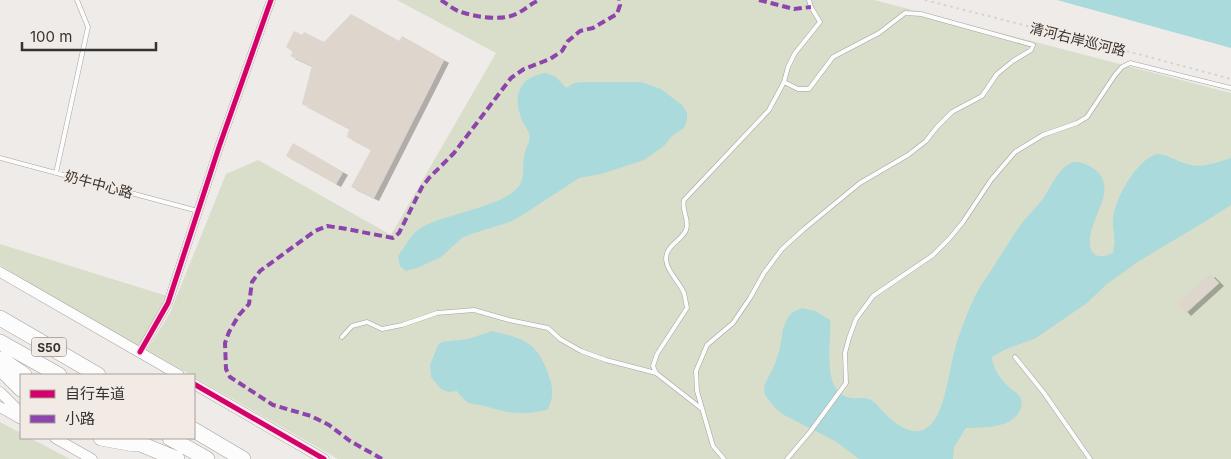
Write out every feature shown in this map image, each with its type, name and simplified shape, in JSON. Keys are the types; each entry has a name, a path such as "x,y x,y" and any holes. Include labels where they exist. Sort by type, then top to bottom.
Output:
{"highway":[{"path":"0,314 29,336"},
{"name":"S50","path":"0,318 96,374"},
{"name":"S50","path":"0,342 57,374"},
{"path":"0,358 23,374"},
{"path":"0,368 20,388"},
{"path":"195,431 243,459"},
{"path":"107,439 141,445"},
{"path":"128,439 177,459"},
{"path":"172,439 207,459"}],"street":[{"path":"140,352 168,303 219,147 271,0"},
{"path":"0,272 177,374"},
{"path":"195,385 324,459"},
{"path":"0,392 20,412"},
{"path":"0,407 20,418"},
{"path":"57,439 92,459"}],"lane":[{"path":"56,173 88,27 77,0"},
{"path":"656,373 653,366 657,354 687,308 683,291 671,274 666,259 668,251 686,231 688,218 682,206 684,200 769,110 784,82 794,53 820,22 809,0"},
{"path":"724,459 713,446 697,391 696,371 707,345 733,324 764,273 782,249 831,205 860,183 908,155 926,141 952,112 982,96 997,74 1031,50 1033,44 921,14 905,14 879,33 833,57 809,89 798,89 784,82"},
{"path":"787,459 810,432 846,383 845,353 849,338 856,319 873,296 933,255 949,239 963,222 991,180 1015,152 1043,135 1077,123 1087,117 1115,74 1122,67 1130,64 1231,88"},
{"name":"奶牛中心路","path":"0,158 198,211"},
{"path":"342,337 352,326 367,322 382,329 402,325 437,313 474,310 508,320 548,328 560,339 581,350 606,360 656,373 702,409"},
{"path":"1015,357 1044,393 1090,459"}],"green space":[{"path":"397,0 874,0 1231,93 1231,459 338,459 195,378 195,374 189,374 147,350 170,313 226,174 258,160 391,235 496,53"},
{"path":"0,244 167,296 140,345 136,347 0,265"},
{"path":"0,422 20,432 20,439 32,439 70,459 0,459"}],"water":[{"path":"1057,0 1231,0 1231,48"},
{"path":"546,73 556,77 566,88 574,83 585,82 641,82 661,89 682,105 687,113 687,120 684,128 672,136 664,146 644,160 601,174 579,178 510,222 462,238 441,257 406,271 400,266 398,256 410,238 419,229 443,218 490,204 515,191 521,182 524,156 529,141 528,132 519,111 518,96 524,83 537,75"},
{"path":"1156,154 1198,166 1231,158 1231,205 1139,261 1107,284 1087,303 1036,338 1004,350 992,357 999,375 1018,394 1022,404 1021,408 1012,420 998,426 966,428 954,447 953,459 859,459 835,441 784,415 774,407 765,395 764,386 775,364 783,329 788,317 793,312 802,308 815,311 830,320 831,374 839,392 847,397 866,398 874,402 887,416 905,429 919,431 925,429 932,423 941,406 958,339 975,296 1015,232 1042,200 1061,171 1071,163 1078,162 1093,168 1102,178 1104,196 1092,228 1090,244 1096,255 1105,256 1114,252 1113,219 1122,191 1141,164"},
{"path":"492,331 521,339 539,354 552,387 552,396 547,410 517,413 471,404 457,391 448,392 441,389 431,377 430,365 438,345 442,342 468,339"}],"building":[{"path":"351,14 399,41 402,36 444,60 374,198 351,187 371,150 347,137 349,129 302,104 312,66 290,56 293,52 286,47 294,31 302,35 304,32 324,42"},
{"path":"293,143 343,172 336,184 286,156"},
{"path":"1210,274 1219,283 1186,313 1177,303"}],"marked path":[{"path":"441,0 461,12 481,17 497,18 516,14 540,0"},
{"path":"382,459 350,441 329,425 311,416 273,405 230,377 226,369 225,343 239,315 249,304 252,282 260,271 315,231 327,226 393,238 399,233 422,187 454,153 511,78 524,69 550,59 562,51 568,41 580,31 593,28 617,14 620,5 619,0"},
{"path":"759,0 794,9 811,7"}],"cycle path":[{"path":"140,352 168,303 219,147 271,0"},
{"path":"195,385 324,459"}]}
